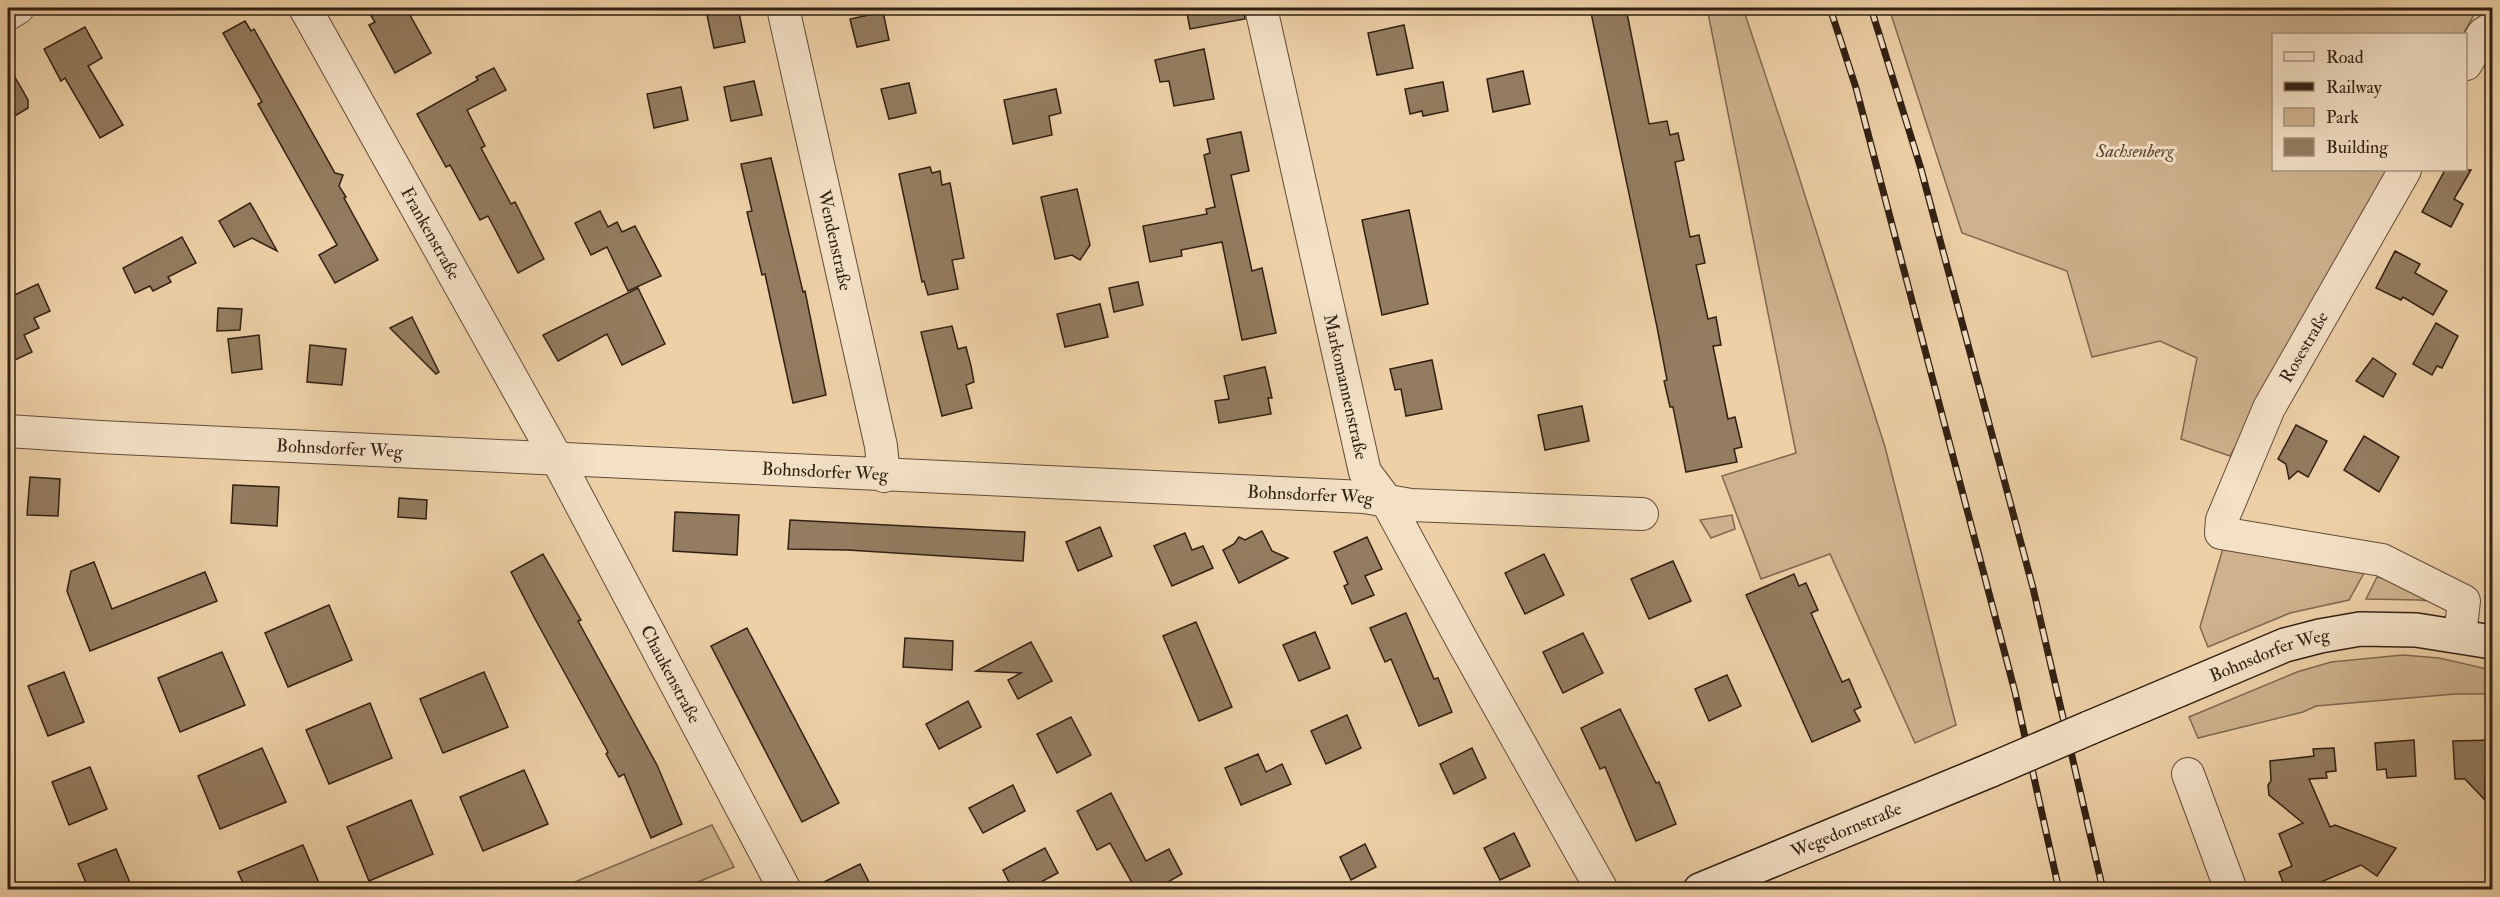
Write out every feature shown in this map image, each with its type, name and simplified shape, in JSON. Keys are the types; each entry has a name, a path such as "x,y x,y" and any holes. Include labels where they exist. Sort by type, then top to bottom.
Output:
{"street":[{"path":"8,14 18,8"},
{"name":"Frankenstraße","path":"305,8 557,459"},
{"name":"Wendenstraße","path":"783,8 881,446 884,476"},
{"name":"Markomannenstraße","path":"1261,8 1365,472 1386,500 1602,890"},
{"path":"2467,62 2483,34 2493,28"},
{"name":"Rosestraße","path":"2404,171 2269,408 2222,520 2222,533 2382,560 2464,601 2460,635"},
{"name":"Bohnsdorfer Weg","path":"8,431 884,476 1352,496 1410,505 1642,514"},
{"name":"Chaukenstraße","path":"557,459 785,890"},
{"name":"Bohnsdorfer Weg","path":"1991,770 2285,645 2320,636 2360,629 2416,630 2460,635 2493,642"},
{"name":"Wegedornstraße","path":"1700,890 1991,770"},
{"path":"2188,774 2231,890"}],"green space":[{"path":"1707,8 1743,8 1885,447 1956,725 1915,743 1830,554 1761,579 1722,476 1796,453"},
{"name":"Sachsenberg","path":"1889,8 2478,8 2464,33 2272,33 2272,171 2387,171 2230,456 2181,439 2197,358 2160,341 2092,357 2067,271 1962,233"},
{"path":"1732,515 1735,529 1711,538 1700,520"},
{"path":"2223,548 2364,573 2349,600 2290,613 2208,647 2200,627"},
{"path":"2377,577 2395,581 2448,603 2366,599"},
{"path":"2403,655 2439,658 2492,670 2492,694 2455,694 2316,706 2303,712 2198,738 2189,717 2297,672 2331,662"},
{"path":"712,825 734,867 681,889 558,889"}],"building":[{"path":"366,8 406,8 431,53 395,73 369,25 375,22"},
{"path":"738,8 745,42 714,48 707,15"},
{"path":"1186,8 1244,8 1245,19 1190,29"},
{"path":"1590,8 1626,8 1649,124 1667,121 1670,135 1678,133 1684,160 1675,162 1690,237 1699,235 1705,263 1696,265 1708,319 1716,317 1721,345 1713,346 1728,419 1735,417 1742,447 1734,449 1737,462 1686,472 1673,407 1670,407 1664,381 1667,380 1657,327"},
{"path":"883,12 889,40 857,47 850,19"},
{"path":"245,21 251,31 254,29 335,173 343,175 339,186 378,260 335,283 319,255 337,245 258,104 262,102 223,33"},
{"path":"1404,25 1413,68 1377,75 1368,33"},
{"path":"85,27 102,58 88,66 123,125 100,138 65,78 61,81 44,49"},
{"path":"1204,49 1214,99 1174,106 1169,81 1160,82 1155,60"},
{"path":"8,65 28,100 28,108 8,120"},
{"path":"494,68 506,90 467,110 485,146 481,148 511,204 515,202 544,259 518,273 488,216 480,220 450,165 446,167 417,114 478,80 476,77"},
{"path":"1523,71 1530,104 1493,112 1487,79"},
{"path":"754,81 762,115 731,121 724,87"},
{"path":"1443,82 1448,111 1423,116 1422,111 1410,114 1405,89"},
{"path":"909,83 916,113 889,119 881,89"},
{"path":"681,87 688,120 654,128 647,94"},
{"path":"1056,89 1061,113 1049,116 1052,135 1013,144 1004,100"},
{"path":"1241,132 1249,171 1231,175 1252,271 1262,268 1276,333 1242,340 1222,242 1181,250 1182,256 1150,262 1143,226 1207,214 1206,209 1215,207 1204,155 1210,153 1207,139"},
{"path":"771,158 803,292 805,291 826,395 793,403 765,274 762,275 747,212 752,211 741,164"},
{"path":"930,167 932,173 940,171 942,185 950,183 964,258 952,260 958,289 928,295 924,281 922,282 899,174"},
{"path":"2471,170 2454,199 2463,204 2451,227 2422,212 2444,171"},
{"path":"1077,189 1090,245 1080,260 1072,255 1055,259 1041,197"},
{"path":"250,203 277,251 252,238 234,247 219,221"},
{"path":"1409,210 1428,304 1382,315 1362,220"},
{"path":"600,211 608,227 617,222 622,232 635,226 661,276 628,291 607,247 591,255 575,223"},
{"path":"182,237 196,263 168,277 171,282 153,291 150,286 135,293 123,268"},
{"path":"2395,251 2420,264 2415,273 2447,291 2433,315 2403,297 2401,300 2376,288"},
{"path":"1138,282 1143,305 1114,312 1109,288"},
{"path":"38,284 50,311 34,318 39,328 24,335 32,352 13,361 8,349 8,298"},
{"path":"638,288 665,344 622,365 607,334 558,361 543,335"},
{"path":"1100,304 1108,337 1065,347 1057,314"},
{"path":"218,308 242,309 240,330 217,331"},
{"path":"412,317 439,372 436,374 390,328"},
{"path":"2436,323 2458,336 2442,368 2437,366 2432,375 2413,364"},
{"path":"952,326 958,349 966,347 971,366 974,382 966,385 972,408 942,416 921,332"},
{"path":"259,335 262,369 232,373 228,339"},
{"path":"310,345 346,349 342,385 307,382"},
{"path":"2373,358 2396,374 2383,397 2356,381"},
{"path":"1432,360 1442,409 1406,416 1401,389 1395,390 1390,369"},
{"path":"1265,367 1272,398 1268,398 1271,414 1219,423 1215,401 1229,399 1224,376"},
{"path":"1582,406 1589,441 1545,450 1538,415"},
{"path":"2296,425 2327,441 2308,477 2298,471 2289,479 2286,464 2278,459"},
{"path":"2364,436 2399,457 2379,492 2344,470"},
{"path":"30,477 60,479 58,516 27,515"},
{"path":"233,485 279,487 277,526 231,523"},
{"path":"399,498 427,500 426,519 398,517"},
{"path":"675,512 739,515 737,555 673,551"},
{"path":"790,520 1025,532 1023,561 848,550 788,549"},
{"path":"1100,527 1112,556 1078,571 1066,542"},
{"path":"1262,531 1272,551 1288,558 1239,583 1223,550 1234,544 1239,537 1245,540"},
{"path":"1185,533 1192,550 1203,546 1213,568 1172,586 1154,546"},
{"path":"1367,537 1382,569 1365,576 1374,595 1352,604 1344,586 1348,584 1334,552"},
{"path":"543,554 581,620 578,621 657,765 682,824 651,838 624,774 619,777 606,754 608,752 511,572"},
{"path":"1544,554 1564,595 1525,614 1505,573"},
{"path":"1673,561 1691,601 1649,619 1631,579"},
{"path":"94,562 112,609 205,572 217,601 90,651 67,591 71,571"},
{"path":"1794,574 1799,586 1806,583 1818,610 1811,613 1842,682 1849,679 1861,707 1854,710 1860,721 1812,742 1746,595"},
{"path":"329,605 352,660 288,687 265,633"},
{"path":"1406,613 1434,679 1438,678 1452,712 1419,726 1391,659 1385,662 1370,628"},
{"path":"1196,622 1232,707 1199,721 1163,636"},
{"path":"747,628 839,803 802,822 711,646"},
{"path":"1315,632 1330,668 1299,681 1283,645"},
{"path":"1583,633 1603,673 1563,693 1543,652"},
{"path":"905,638 953,641 952,670 903,667"},
{"path":"1031,642 1052,681 1018,699 1008,680 1021,673 976,671"},
{"path":"222,652 245,705 180,732 158,678"},
{"path":"64,672 84,722 48,736 28,686"},
{"path":"484,672 508,727 443,753 420,699"},
{"path":"1727,675 1741,706 1709,721 1695,689"},
{"path":"968,701 981,727 939,749 926,724"},
{"path":"370,703 392,758 329,784 306,730"},
{"path":"1620,709 1656,783 1659,782 1676,824 1636,841 1605,767 1600,769 1581,728"},
{"path":"1347,715 1361,748 1326,764 1311,731"},
{"path":"1071,717 1091,755 1057,773 1037,734"},
{"path":"2414,740 2416,776 2387,778 2386,769 2377,770 2375,743"},
{"path":"2493,740 2493,779 2485,779 2485,800 2465,779 2455,779 2453,741"},
{"path":"262,748 286,802 220,829 198,776"},
{"path":"1472,748 1486,778 1454,794 1440,764"},
{"path":"2334,748 2336,771 2326,772 2327,778 2309,779 2330,827 2335,825 2396,848 2377,876 2361,865 2302,890 2286,890 2279,872 2292,866 2279,834 2303,823 2269,795 2270,761 2314,756 2313,749"},
{"path":"1258,754 1266,772 1282,764 1291,784 1241,805 1225,768"},
{"path":"90,767 107,809 69,825 52,782"},
{"path":"524,770 548,824 483,851 460,797"},
{"path":"1013,785 1025,811 983,833 969,808"},
{"path":"1111,793 1146,861 1169,849 1182,874 1154,890 1136,890 1110,843 1097,850 1077,811"},
{"path":"411,800 433,854 369,881 347,827"},
{"path":"1514,833 1530,866 1500,880 1484,848"},
{"path":"1365,844 1376,867 1351,880 1340,857"},
{"path":"303,845 322,890 246,890 238,872"},
{"path":"1045,848 1058,873 1026,890 1013,890 1003,870"},
{"path":"116,849 133,890 89,890 78,864"},
{"path":"860,864 873,890 808,890"}],"railway":[{"path":"1830,8 1856,88 2015,692 2059,890"},
{"path":"1871,8 1921,169 2033,588 2103,890"}]}
